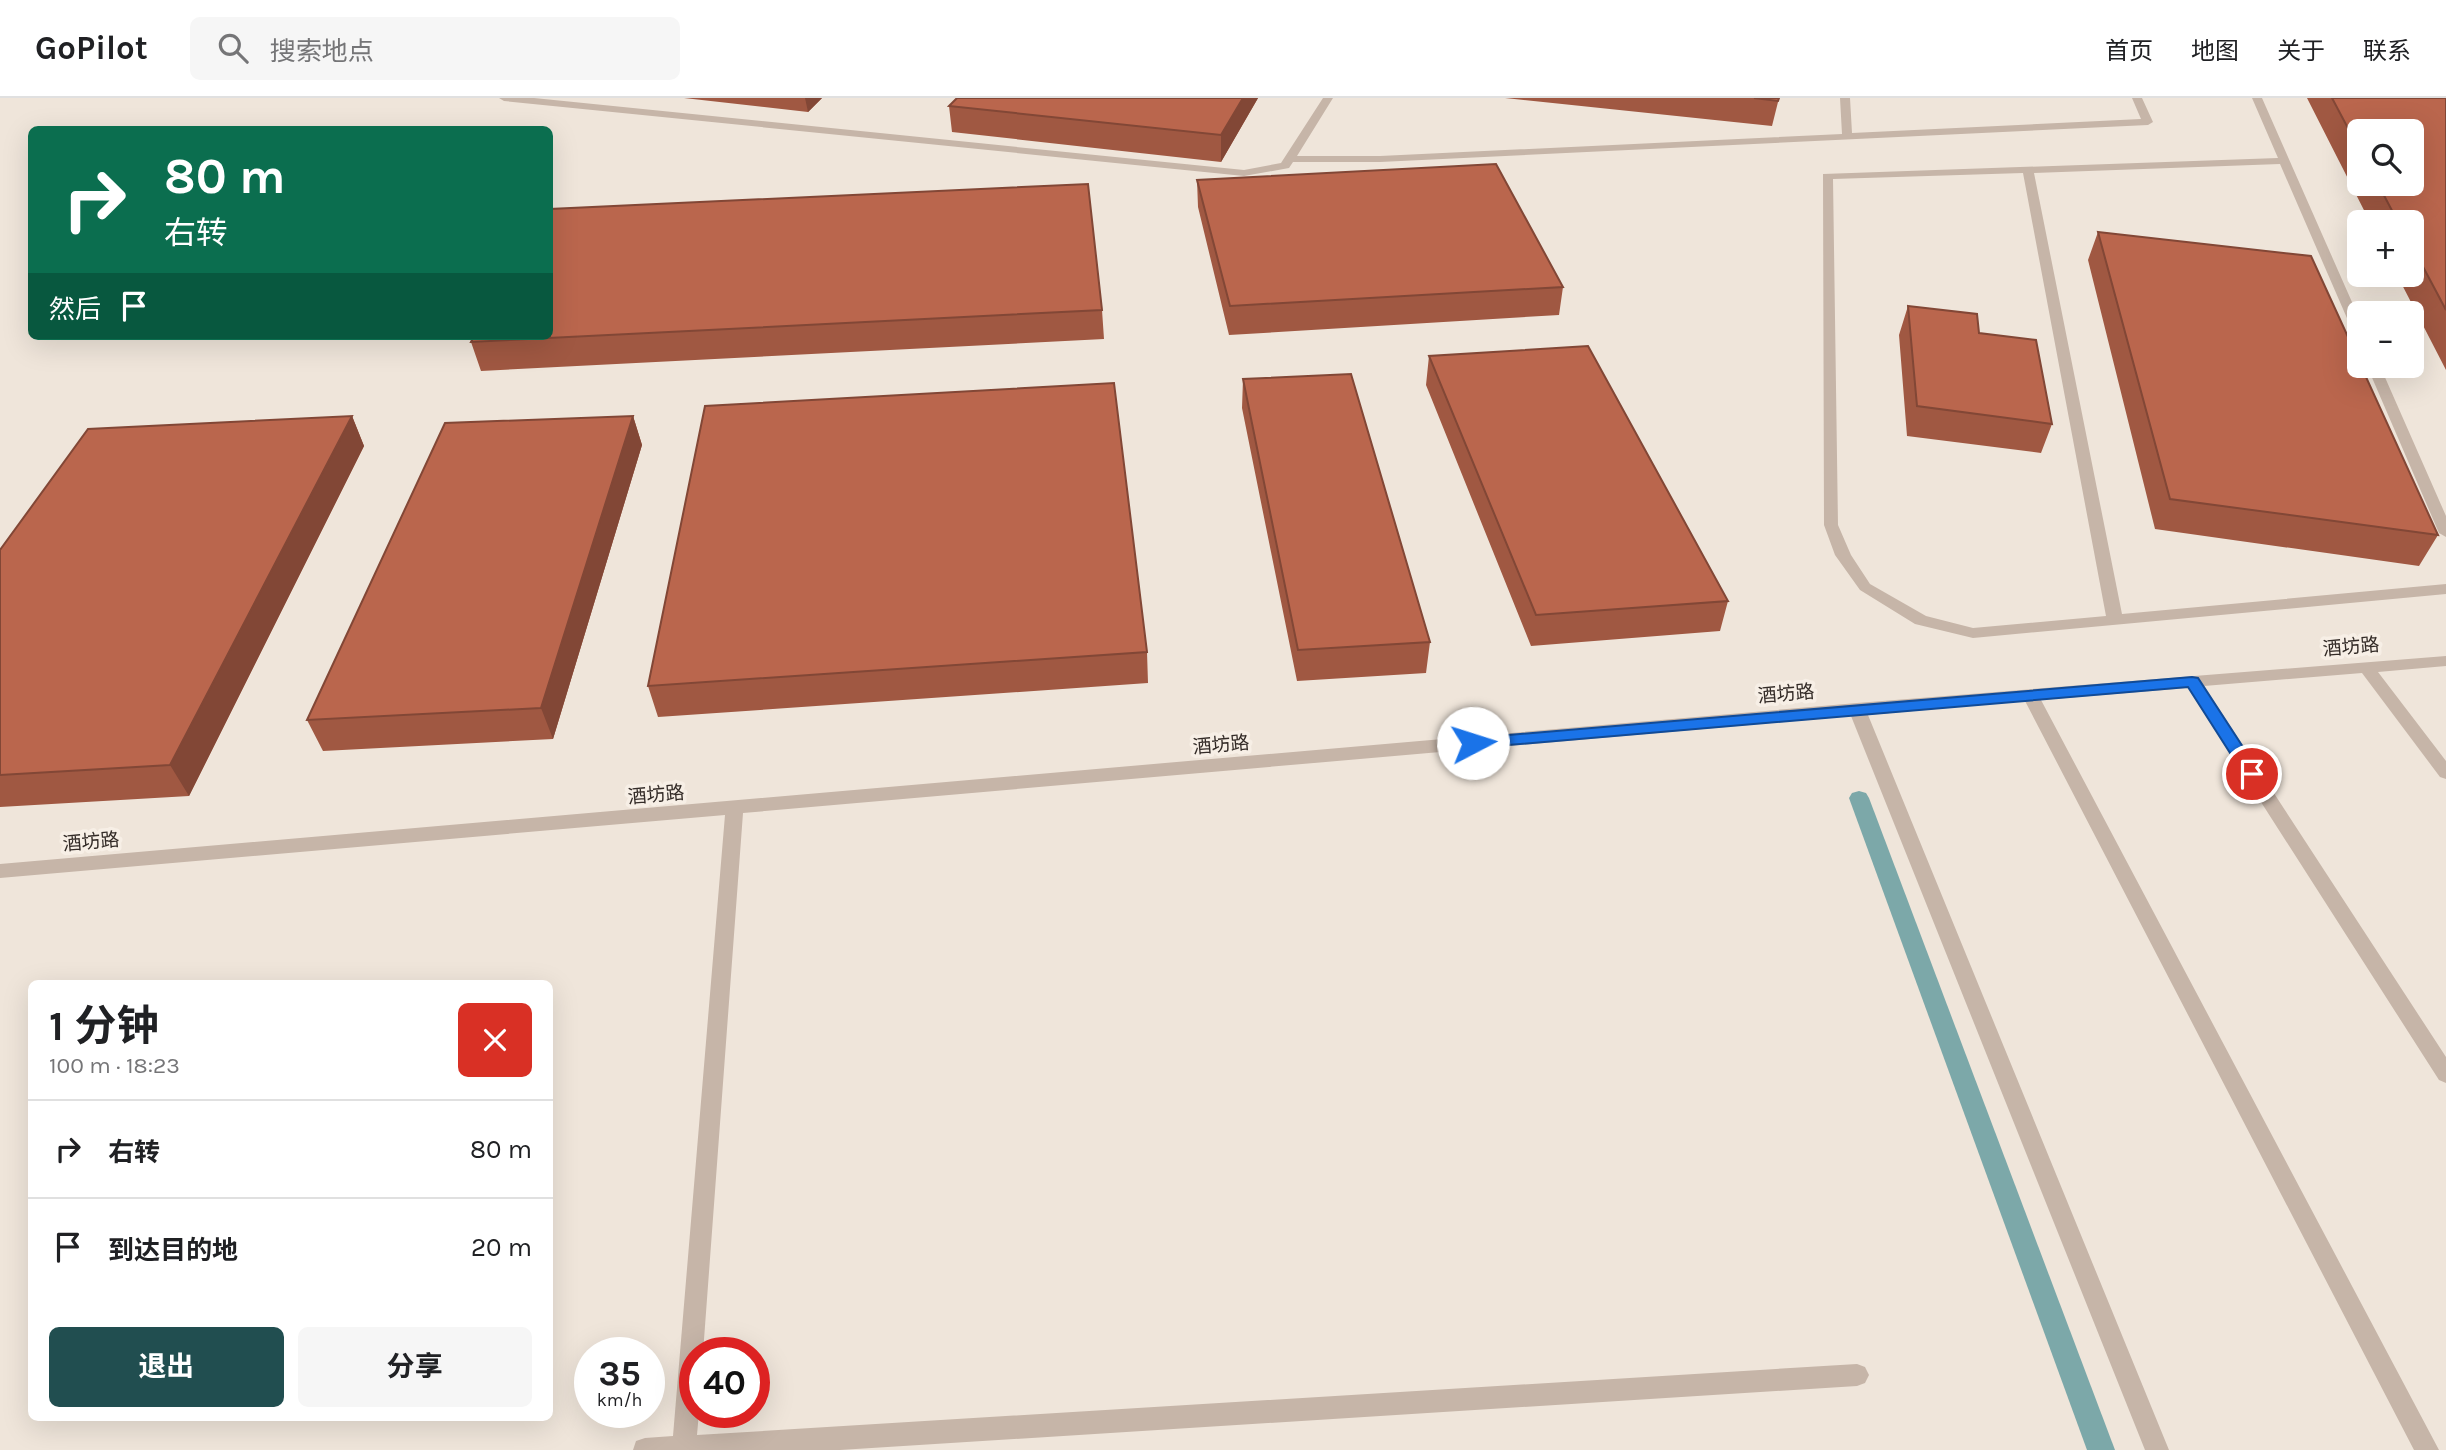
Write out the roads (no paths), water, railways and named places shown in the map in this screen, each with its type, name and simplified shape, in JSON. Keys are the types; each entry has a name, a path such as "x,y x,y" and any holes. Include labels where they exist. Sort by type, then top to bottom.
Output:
{"street":[{"path":"504,98 1244,173 1284,166 1328,98"},
{"path":"1845,98 1847,136"},
{"path":"1289,159 1380,159 2148,122 2137,98"},
{"path":"2258,98 2347,304"},
{"path":"2285,161 1827,176 1831,525 1843,555 1865,587 1921,620 1973,632 2446,589"},
{"path":"2028,169 2115,619"},
{"path":"2378,378 2446,533"},
{"name":"酒坊路","path":"0,871 1857,709 2446,661"},
{"path":"2366,667 2446,773"},
{"path":"2192,681 2446,1074"},
{"path":"2030,695 2427,1450"},
{"path":"1857,709 2157,1450"},
{"path":"684,1447 734,809"},
{"path":"645,1450 1857,1375"}],"waterway":[{"path":"1859,798 2101,1450"}]}
